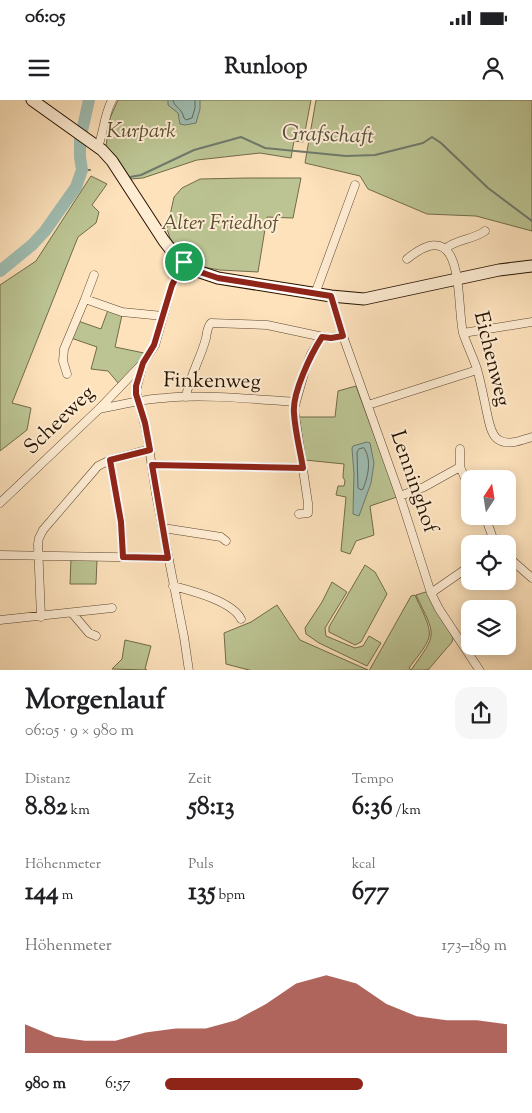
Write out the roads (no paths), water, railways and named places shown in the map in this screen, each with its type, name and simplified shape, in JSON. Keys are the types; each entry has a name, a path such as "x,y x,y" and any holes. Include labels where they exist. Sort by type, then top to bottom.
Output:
{"street":[{"path":"32,100 107,155 164,241 184,262 197,271 218,278 356,299 372,298 499,270 532,266"},
{"path":"95,145 102,135 105,116 112,100"},
{"path":"315,294 354,185"},
{"path":"407,260 423,248 433,246 445,249 452,243 472,238 485,231"},
{"name":"Eichenweg","path":"445,249 452,258 458,279 464,333 477,370 488,420 494,435 497,439 507,443 532,437"},
{"path":"184,262 172,285 154,345 143,363 136,386 150,450 189,670"},
{"path":"67,374 63,361 64,349 94,275"},
{"name":"Lenninghof","path":"331,296 343,336 400,496 431,593 439,609 479,670"},
{"path":"85,299 122,312 163,316"},
{"path":"464,333 532,322"},
{"path":"186,397 210,323 272,326 331,338 343,336"},
{"path":"299,514 308,513 294,413 295,402 304,370 311,354 322,337"},
{"name":"Scheeweg","path":"0,502 99,409 143,363"},
{"path":"368,405 477,370"},
{"name":"Finkenweg","path":"99,409 138,401 186,397 295,402"},
{"path":"460,449 461,471"},
{"path":"41,617 39,540 43,530 94,469 110,460 150,450"},
{"path":"110,460 121,522 123,557"},
{"path":"152,465 303,468"},
{"path":"400,496 424,487 460,466"},
{"path":"163,528 222,537 226,541"},
{"path":"0,555 168,558"},
{"path":"516,564 532,578"},
{"path":"431,593 461,572"},
{"path":"174,586 214,599 236,611 241,618"},
{"path":"0,620 112,608"},
{"path":"72,613 89,633 96,636"}],"water":[{"path":"168,100 200,100 200,109 196,123 180,124 178,113 168,105"},
{"path":"367,442 370,443 374,463 371,483 359,516 353,514 354,474 352,448"}],"waterway":[{"path":"0,271 32,245 45,231 76,187 82,170 80,140 89,100"},
{"name":"Grafschaft","path":"130,177 141,175 194,150 241,137 265,148 346,156 375,155 423,143 432,137 441,143 488,188 532,221"},
{"name":"Grafschaft","path":"82,170 90,170"}],"park label":[{"name":"Kurpark","path":"141,132"},
{"name":"Alter Friedhof","path":"220,224"}]}
